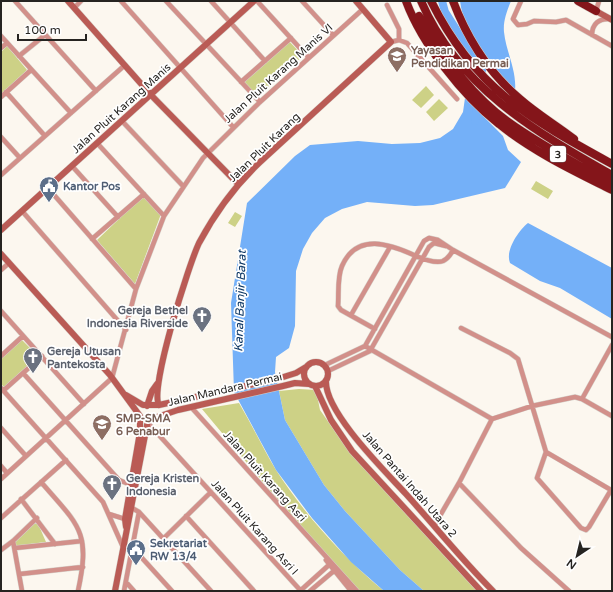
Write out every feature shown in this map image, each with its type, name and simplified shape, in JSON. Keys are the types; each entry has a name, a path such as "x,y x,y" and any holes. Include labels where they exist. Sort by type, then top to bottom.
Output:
{"highway":[{"path":"406,1 424,39 465,90 498,124 514,135 588,178 612,190"},
{"name":"3","path":"412,1 418,16 433,41 488,105 536,141 612,184"},
{"name":"3","path":"421,1 442,41 475,81 516,116 567,150 612,175"},
{"path":"431,1 448,33 461,51 491,85 511,103 578,142 585,149 612,164"},
{"path":"453,1 464,27 480,55 505,86 536,117"},
{"path":"578,1 597,9"}],"street":[{"path":"15,1 96,91"},
{"path":"68,1 151,95 238,184"},
{"path":"74,8 82,1"},
{"path":"121,1 233,127"},
{"path":"166,1 260,102"},
{"path":"211,1 265,61"},
{"name":"Jalan Pluit Karang Manis","path":"1,230 254,1"},
{"path":"258,1 308,57"},
{"path":"302,1 333,35"},
{"path":"356,1 391,42 399,40 407,43 457,99"},
{"path":"521,1 513,19 518,25 522,26 534,21 556,22 566,20 612,46"},
{"path":"598,1 597,9 611,20"},
{"path":"387,5 399,29 399,40"},
{"name":"Jalan Pluit Karang Manis VI","path":"112,378 136,289 164,216 183,186 208,153 233,127 308,57 363,9"},
{"path":"592,35 593,28 597,22 603,19 611,20"},
{"path":"19,56 45,35"},
{"path":"1,36 71,113"},
{"path":"241,82 291,38"},
{"name":"Jalan Pluit Karang","path":"159,405 157,401 158,382 170,333 198,245 210,224 238,184 289,134 391,42"},
{"path":"1,48 7,43"},
{"path":"1,175 125,65"},
{"path":"1,97 31,70"},
{"path":"6,92 45,136"},
{"path":"122,121 183,186"},
{"path":"1,137 20,158"},
{"path":"97,143 164,216"},
{"path":"72,166 118,217"},
{"path":"48,188 136,289"},
{"path":"92,239 144,194"},
{"path":"22,211 126,330"},
{"path":"326,368 365,346 424,241 429,238 438,240 448,247 612,337"},
{"path":"375,329 341,310 338,306 342,266 352,251 363,245 373,243 390,247 423,260 443,261 454,250"},
{"path":"326,368 326,383 313,386 304,375 306,367 309,364 316,362 326,368 344,363 370,351 432,244 448,247"},
{"path":"351,315 390,247"},
{"path":"1,254 112,378 140,416 141,422 131,485 124,548 115,591"},
{"path":"1,270 9,263"},
{"path":"1,311 84,404"},
{"path":"461,328 515,356 518,360 546,452 537,478 581,528 586,530 611,490 546,452"},
{"path":"1,349 3,354 23,336"},
{"path":"582,399 612,345"},
{"path":"365,346 370,351 492,419"},
{"path":"42,356 2,389 103,502 124,548"},
{"path":"342,358 344,363"},
{"name":"Jalan Mandara Permai","path":"147,406 159,405 277,379 296,373 306,367"},
{"path":"23,373 120,480 131,485"},
{"path":"1,479 112,378"},
{"name":"Jalan Pluit Karang","path":"147,406 152,391 158,382"},
{"name":"Jalan Mandara Permai","path":"147,422 154,417 191,407 295,383 313,386"},
{"name":"Jalan Pantai Indah Utara 2","path":"326,383 332,403 361,445 493,591"},
{"name":"Jalan Pantai Indah Utara 2","path":"313,386 331,420 352,451 481,591"},
{"path":"126,395 147,406"},
{"path":"434,526 459,483 492,419 532,406 567,398 582,399 612,416"},
{"name":"Jalan Pluit Karang Asri","path":"191,407 325,557 352,591"},
{"path":"127,520 132,508 147,422"},
{"name":"Jalan Pluit Karang Asri I","path":"147,422 301,591"},
{"path":"1,428 26,456"},
{"path":"1,518 66,460"},
{"path":"1,466 7,473"},
{"path":"41,482 77,524 82,541 83,567 78,591"},
{"path":"459,483 521,548 569,591"},
{"path":"163,539 211,492"},
{"path":"21,499 37,518 55,544"},
{"path":"132,508 139,512 211,591"},
{"path":"124,591 139,512"},
{"path":"109,514 127,520"},
{"path":"186,516 254,591"},
{"path":"1,550 13,541 37,518"},
{"path":"13,541 22,591"},
{"path":"15,548 82,541"},
{"path":"132,547 172,591"},
{"path":"301,591 330,564"},
{"path":"20,574 83,567"},
{"path":"310,591 335,570"},
{"name":"Jalan Pluit Karang Asri","path":"335,570 357,591"},
{"path":"126,582 134,591"}],"green space":[{"path":"288,40 303,56 257,97 242,82"},
{"path":"7,46 27,70 1,94 1,52"},
{"path":"426,86 434,95 421,108 412,100"},
{"path":"439,99 448,108 434,121 426,112"},
{"path":"536,181 553,191 548,199 531,189"},
{"path":"144,195 161,214 135,284 97,240"},
{"path":"235,212 242,216 235,227 228,223"},
{"path":"22,340 38,356 4,387 1,384 1,359"},
{"path":"299,389 316,390 320,410 351,454 478,591 424,591 400,570 345,511 324,485 285,420 279,391"},
{"path":"239,403 276,470 299,503 340,550 384,591 354,591 202,409"},
{"path":"36,519 46,542 15,546 13,539"}],"water":[{"path":"460,1 511,1 505,20 504,32 513,68 515,91 488,61 473,39 467,27"},
{"path":"465,98 503,136 508,150 521,162 505,188 433,205 415,206 367,202 342,209 325,218 312,233 303,249 296,271 295,326 289,348 276,357 275,372 285,420 324,485 345,511 400,570 424,591 384,591 351,562 312,518 276,470 234,392 231,303 247,203 295,156 310,145 358,141 392,144 420,143 440,138 453,129 463,112"},
{"path":"528,223 612,268 612,319 560,288 540,281 510,263 509,253 513,242 520,231"}],"waterway":[{"path":"442,1 445,12 482,70"},
{"name":"Kanal Banjir Barat","path":"475,121 484,55"}],"place":[{"name":"Yayasan Pendidikan Permai","path":"397,73"},
{"name":"Kantor Pos","path":"49,203"},
{"name":"Gereja Bethel Indonesia Riverside","path":"202,333"},
{"name":"Gereja Utusan Pantekosta","path":"33,374"},
{"name":"SMP-SMA 6 Penabur","path":"102,441"},
{"name":"Gereja Kristen Indonesia","path":"112,501"},
{"name":"Sekretariat RW 13/4","path":"136,566"}]}
